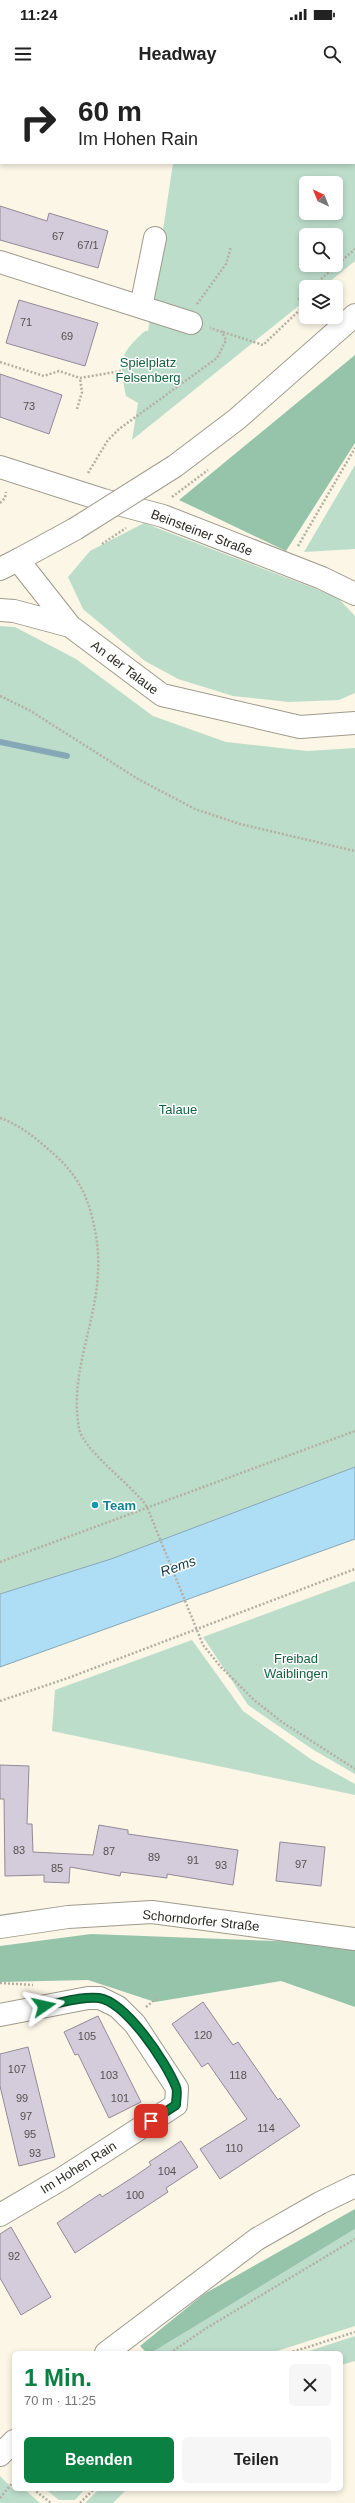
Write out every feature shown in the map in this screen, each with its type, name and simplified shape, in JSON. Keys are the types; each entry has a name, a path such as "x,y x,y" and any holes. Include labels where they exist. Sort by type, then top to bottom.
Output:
{"main road":[{"path":"141,307 155,238"},
{"path":"0,262 192,323"},
{"path":"9,565 75,529 175,466 237,419 355,315"},
{"name":"Beinsteiner Straße","path":"0,467 103,500 164,516 355,594"},
{"name":"An der Talaue","path":"9,565 70,626 162,696 300,727 355,723"},
{"path":"0,610 14,611 70,626"},
{"name":"Schorndorfer Straße","path":"0,1926 68,1917 152,1912 355,1939"},
{"name":"Im Hohen Rain","path":"0,2015 88,1998 100,1998 118,2007 135,2024 177,2088 176,2105 63,2178 0,2215"},
{"path":"109,2351 257,2239 355,2186"},
{"path":"0,2455 12,2443"}],"path":[{"path":"231,247 226,264 197,304 192,323 263,345 299,311"},
{"path":"320,280 355,249"},
{"path":"96,460 108,440 120,429 217,358 226,340 222,332"},
{"path":"0,362 44,376 59,371 80,378 121,371"},
{"path":"77,409 82,392 80,378"},
{"path":"288,566 355,448"},
{"path":"150,512 208,470"},
{"path":"0,696 29,710 138,779 196,809 240,824 355,851"},
{"path":"0,1118 17,1125 61,1160 75,1176 88,1199 96,1235 98,1272 78,1380 79,1429 91,1448 139,1494 147,1507 194,1628 203,1645 220,1666 254,1700 282,1722 355,1769"},
{"path":"0,1562 355,1431"},
{"path":"0,1701 68,1678 194,1628 355,1569"},
{"path":"143,2010 158,1997"},
{"path":"173,2351 205,2329 355,2239"},
{"path":"295,2351 355,2332"},
{"path":"0,2498 12,2483"},
{"path":"36,2491 51,2503"},
{"path":"80,2503 92,2491"}],"green space":[{"name":"Spielplatz Felsenberg","path":"173,164 355,164 355,261 343,271 343,228 299,228 299,272 341,272 332,280 299,280 299,306 132,440 138,403 126,396 122,367 125,353 136,339 145,331 148,331"},
{"path":"355,355 355,443 286,551 179,500"},
{"path":"355,465 355,549 304,552"},
{"path":"144,523 337,597 355,616 355,693 339,700 289,702 233,696 178,679 145,661 83,609 68,577 90,551"},
{"name":"Talaue","path":"0,626 15,627 76,659 153,716 226,742 307,751 355,748 355,1467 111,1559 0,1594"},
{"name":"Freibad Waiblingen","path":"355,1581 355,1774 312,1749 248,1705 203,1637"},
{"path":"192,1640 243,1711 312,1760 355,1784 355,1795 52,1731 55,1690"},
{"path":"91,1934 328,1943 355,1949 355,2007 281,1981 155,2002 88,1980 0,1982 0,1946"},
{"path":"355,2209 355,2229 154,2351 145,2351 140,2346 204,2294"},
{"path":"355,2229 355,2326 277,2351 154,2351"},
{"path":"355,2336 355,2361 343,2364 343,2351 309,2351"},
{"path":"0,2476 12,2488 12,2491 26,2491 40,2503 0,2503"},
{"path":"48,2491 83,2491 75,2500 59,2500"},
{"path":"97,2491 125,2491 113,2503 85,2503"}],"water":[{"name":"Rems","path":"355,1467 355,1539 0,1667 0,1594 111,1559"}],"building":[{"path":"0,206 47,221 49,213 108,231 98,268 0,240"},
{"path":"19,300 98,323 85,366 6,343"},
{"path":"0,374 62,395 49,434 0,417"},
{"path":"0,1765 29,1766 27,1824 32,1824 33,1852 93,1855 99,1825 128,1830 128,1834 238,1850 233,1885 167,1874 167,1878 121,1872 120,1876 70,1867 69,1883 44,1882 44,1875 5,1876 4,1799 0,1799"},
{"path":"280,1842 325,1847 321,1886 276,1881"},
{"path":"203,2002 233,2045 238,2042 278,2100 280,2098 300,2126 220,2179 200,2149 247,2119 208,2063 202,2067 172,2024"},
{"path":"98,2016 141,2102 109,2118 78,2054 75,2055 64,2032"},
{"path":"28,2047 55,2157 19,2166 0,2086 0,2054"},
{"path":"181,2141 198,2167 166,2188 168,2192 75,2253 57,2223 100,2194 102,2197 135,2176 151,2165 149,2162"},
{"path":"11,2227 51,2297 21,2315 0,2278 0,2234"}],"waterway":[{"path":"0,742 67,756"}],"place":[{"name":"Team","path":"95,1505"}],"route":[{"path":"44,2006 88,1998 100,1998 118,2007 135,2024 177,2088 176,2105 151,2121"}]}
